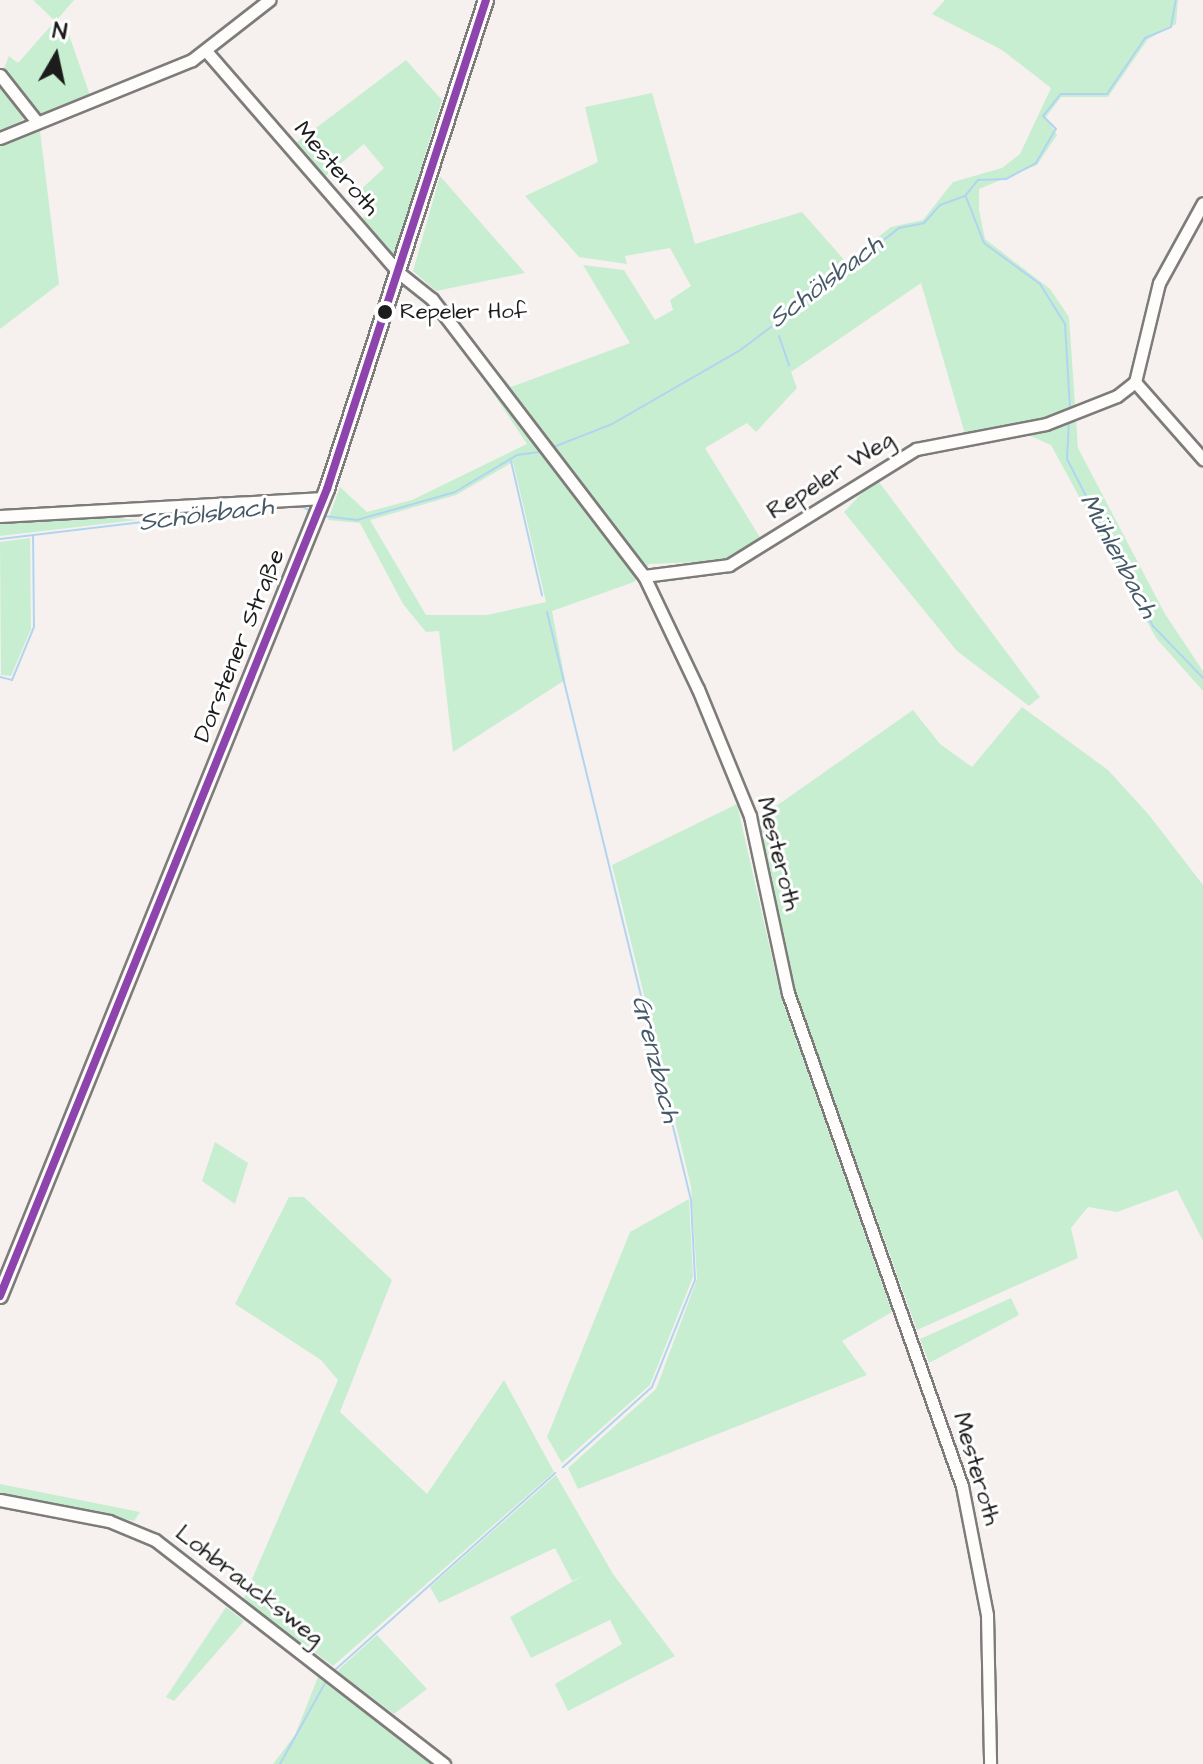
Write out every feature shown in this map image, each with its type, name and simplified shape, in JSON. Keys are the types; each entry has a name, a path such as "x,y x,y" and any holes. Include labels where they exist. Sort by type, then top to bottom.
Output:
{"main road":[{"name":"Dorstener Straße","path":"0,1296 320,508 486,0"}],"street":[{"path":"0,138 207,52 269,0"},
{"name":"Mesteroth","path":"207,52 398,272 432,299 644,576 750,816 788,993 962,1486 988,1628 990,1764"},
{"path":"0,75 37,122"},
{"path":"1203,203 1159,283 1135,382 1203,459"},
{"name":"Repeler Weg","path":"644,576 729,565 916,449 1046,424 1135,382"},
{"path":"0,516 320,508"},
{"name":"Lohbraucksweg","path":"0,1500 145,1534 444,1764"}],"green space":[{"path":"33,0 74,0 56,21 68,32 91,98 53,113 38,113 3,71 9,56 18,63 55,21"},
{"path":"945,0 1178,0 1176,24 1148,39 1108,97 1061,97 1046,117 1057,135 1037,165 979,189 979,210 985,239 1050,289 1069,317 1078,448 1165,614 1203,671 1203,691 1156,638 1051,445 1028,435 967,445 1044,421 965,434 921,283 791,372 797,388 756,432 747,423 705,448 761,539 726,561 649,564 634,582 552,611 565,680 453,752 439,631 426,632 403,604 360,523 328,520 340,487 367,512 412,500 527,444 456,338 445,310 511,387 630,343 583,265 624,270 655,320 673,310 670,300 691,286 670,248 625,256 627,264 579,257 525,196 598,162 585,107 652,93 695,244 802,212 846,262 891,227 923,220 953,182 1002,168 1020,154 1051,88 1002,50 932,14","holes":["513,462 546,602 487,615 426,615 370,520 456,495"]},
{"path":"406,60 442,100 393,258 359,222 370,211 355,195 384,168 364,144 321,180 292,146"},
{"path":"0,83 24,119 0,133"},
{"path":"40,131 59,284 0,329 0,144"},
{"path":"440,176 525,273 436,291 413,271"},
{"path":"876,478 1040,697 1029,706 957,651 844,512"},
{"path":"73,513 137,520 0,536 0,521"},
{"path":"30,538 31,629 11,676 1,675 0,542"},
{"path":"659,592 759,818 913,710 940,744 972,767 1022,707 1108,770 1149,815 1203,885 1203,1241 1177,1190 1117,1212 1088,1207 1071,1228 1078,1258 917,1330 797,997 750,802 729,776 648,597"},
{"path":"737,804 781,997 892,1312 842,1341 867,1375 578,1489 568,1468 656,1389 697,1279 691,1186 612,865"},
{"path":"215,1142 248,1163 235,1204 202,1181"},
{"path":"289,1197 304,1197 392,1280 340,1412 427,1494 504,1380 554,1472 333,1666 243,1600 338,1380 321,1360 235,1304"},
{"path":"689,1199 693,1277 650,1385 562,1463 547,1437 630,1232"},
{"path":"1011,1298 1019,1315 929,1363 920,1339"},
{"path":"556,1475 613,1574 675,1656 568,1711 555,1684 622,1644 610,1620 531,1658 510,1617 586,1574 572,1581 555,1548 439,1603 430,1587"},
{"path":"0,1484 140,1512 134,1521 0,1495"},
{"path":"226,1607 244,1621 174,1701 166,1697"},
{"path":"377,1635 427,1689 394,1714 337,1671"},
{"path":"318,1677 430,1764 273,1764 295,1735"}],"waterway":[{"name":"Schölsbach","path":"556,446 612,424 739,351 775,324 781,311 802,304 899,228 924,223 940,205 965,196 978,180 1006,179 1036,163 1056,129 1043,116 1061,94 1107,94 1145,38 1171,27 1176,0"},
{"name":"Mühlenbach","path":"966,197 984,243 1040,284 1065,324 1070,408"},
{"path":"779,336 789,365"},
{"name":"Mühlenbach","path":"1069,420 1067,459 1153,626 1203,678"},
{"name":"Schölsbach","path":"324,516 357,520 455,492 517,455 539,452"},
{"name":"Grenzbach","path":"511,461 542,595"},
{"name":"Schölsbach","path":"299,505 311,511"},
{"name":"Schölsbach","path":"0,539 277,506"},
{"path":"0,677 12,680 34,627 33,535"},
{"name":"Grenzbach","path":"547,612 691,1200 695,1280 652,1387 563,1467"},
{"name":"Grenzbach","path":"336,1669 555,1473"},
{"name":"Grenzbach","path":"280,1764 325,1683"}],"transit line":[{"path":"0,1296 327,489 486,0"}],"place":[{"name":"Repeler Hof","path":"385,312"}]}
